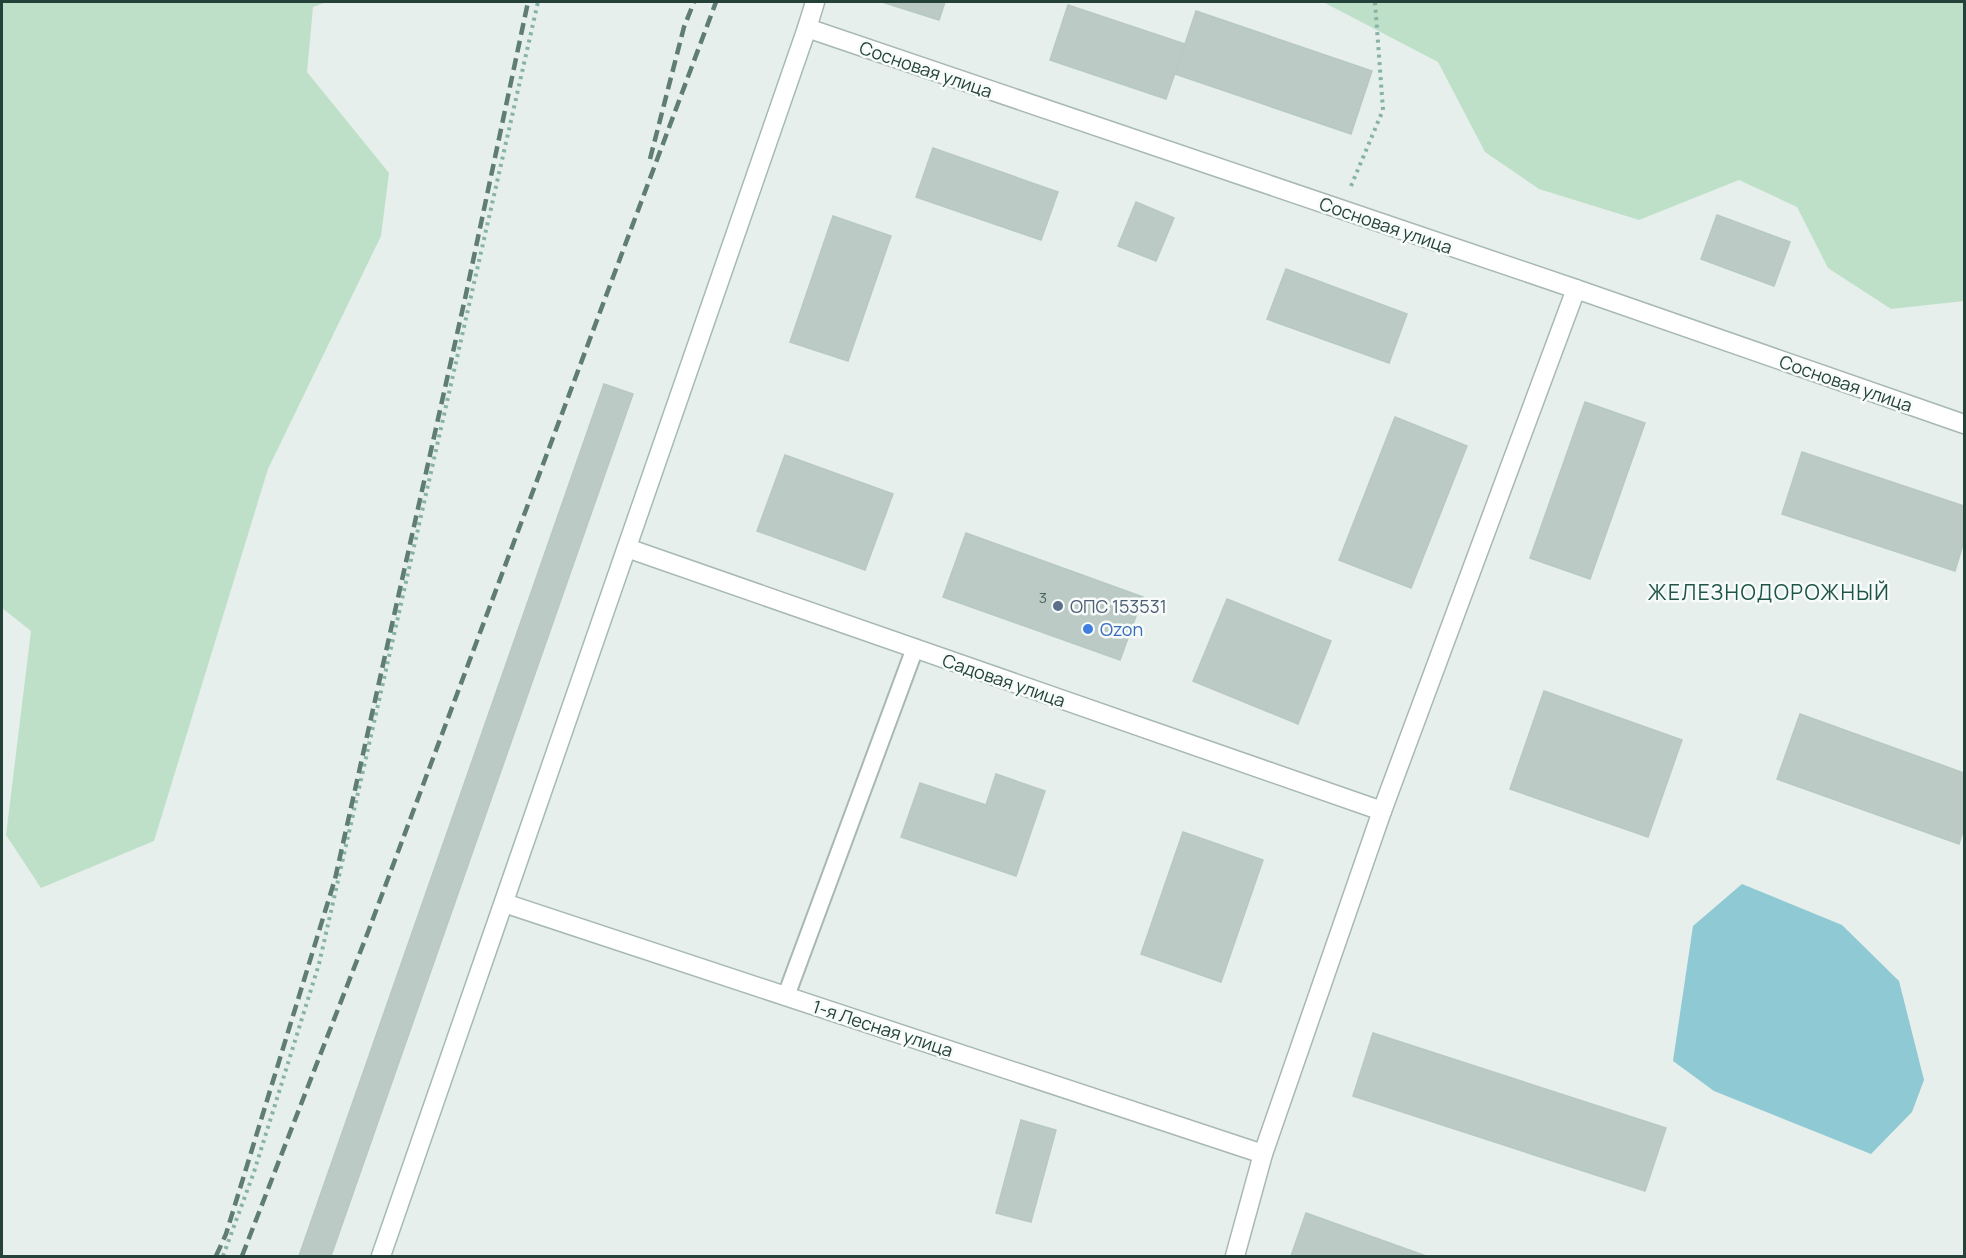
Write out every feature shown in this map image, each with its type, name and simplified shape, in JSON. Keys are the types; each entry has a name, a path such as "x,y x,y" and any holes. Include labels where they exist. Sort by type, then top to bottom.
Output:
{"street":[{"path":"381,1257 815,2"},
{"name":"Сосновая улица","path":"807,28 1965,424"},
{"path":"1235,1257 1263,1154 1382,811 1576,290"},
{"name":"Садовая улица","path":"627,548 1382,811"},
{"name":"1-я Лесная улица","path":"504,903 1263,1154"}],"lane":[{"path":"786,996 915,648"}],"path":[{"path":"223,1257 254,1172 319,964 538,2"},
{"path":"1341,210 1383,110 1375,2"}],"green space":[{"path":"2,2 327,2 313,7 307,72 389,173 381,236 268,469 154,841 41,888 6,835 31,631 2,608"},
{"path":"1323,2 1964,2 1964,301 1891,309 1828,268 1797,207 1739,180 1639,220 1539,189 1485,152 1438,62"}],"water":[{"path":"1742,884 1842,925 1899,981 1924,1080 1912,1112 1871,1154 1714,1091 1673,1061 1693,926"}],"building":[{"path":"882,2 945,2 939,20"},
{"path":"1068,5 1185,44 1166,99 1050,60"},
{"path":"1196,11 1372,71 1351,134 1175,74"},
{"path":"933,148 1058,192 1041,240 916,197"},
{"path":"1136,202 1174,218 1156,261 1118,246"},
{"path":"1717,215 1790,242 1774,286 1701,259"},
{"path":"833,216 891,236 848,361 790,342"},
{"path":"1286,269 1407,314 1389,363 1267,319"},
{"path":"604,384 633,394 331,1256 299,1256"},
{"path":"1585,402 1645,423 1590,579 1530,558"},
{"path":"1395,417 1467,446 1411,588 1339,560"},
{"path":"1802,452 1964,506 1964,541 1955,571 1782,514"},
{"path":"785,455 893,494 865,570 757,531"},
{"path":"966,533 1143,597 1120,660 943,597"},
{"path":"1227,599 1331,641 1298,724 1193,681"},
{"path":"1544,691 1682,740 1648,837 1510,789"},
{"path":"1800,714 1964,773 1964,828 1959,844 1777,779"},
{"path":"996,774 1045,791 1016,876 901,837 920,783 986,805"},
{"path":"1183,832 1263,860 1221,982 1141,954"},
{"path":"1373,1033 1666,1128 1645,1191 1353,1096"},
{"path":"1021,1120 1056,1130 1031,1222 996,1213"},
{"path":"1306,1213 1426,1256 1291,1256"}],"railway":[{"path":"216,1256 226,1234 335,879 466,294 528,2"},
{"path":"650,159 684,27 694,2"},
{"path":"242,1256 368,932 716,2"}],"place":[{"name":"ОПС 153531","path":"1058,606"},
{"name":"Ozon","path":"1088,629"}],"district":[{"name":"ЖЕЛЕЗНОДОРОЖНЫЙ","path":"1769,592"}]}
